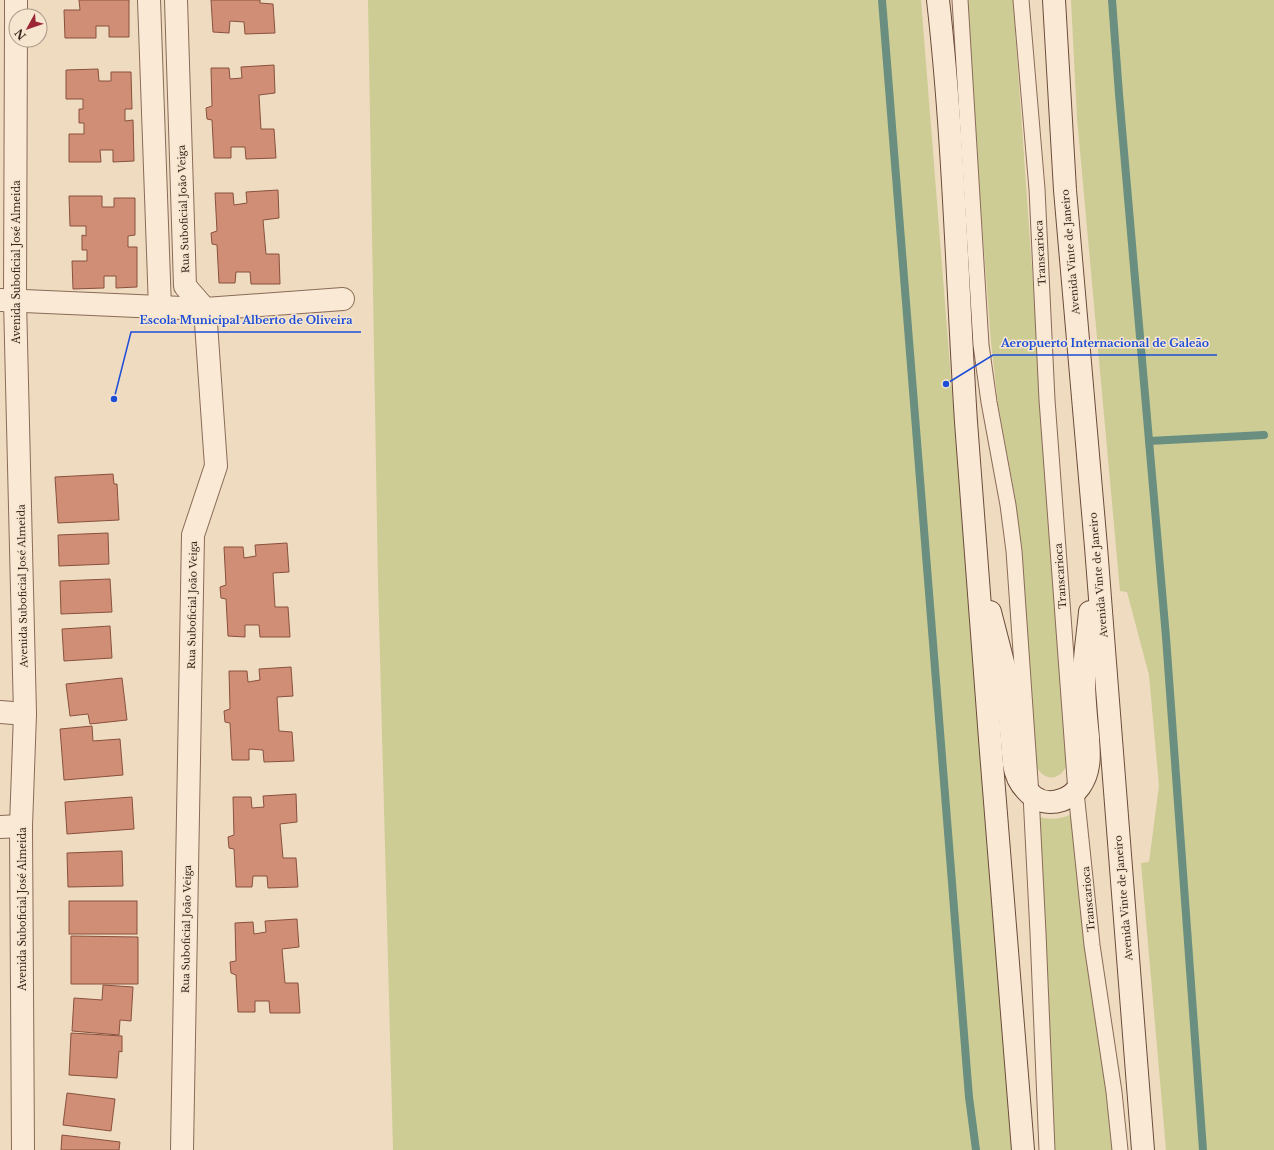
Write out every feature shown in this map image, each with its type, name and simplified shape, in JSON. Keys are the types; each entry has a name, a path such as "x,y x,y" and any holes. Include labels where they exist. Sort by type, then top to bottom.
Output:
{"street":[{"path":"149,0 160,308"},
{"name":"Rua Suboficial João Veiga","path":"176,0 186,286 205,309 216,466 193,535 182,1150"},
{"path":"938,0 946,68 976,557 1023,1150"},
{"path":"1041,0 1065,190"},
{"name":"Avenida Vinte de Janeiro","path":"1054,0 1065,190 1096,547 1143,1150"},
{"name":"Avenida Suboficial José Almeida","path":"15,48 7,300 25,714 11,826 23,1150"},
{"path":"7,300 205,309 343,300"},
{"path":"976,557 1006,674 1016,775 1022,786 1031,795 1046,802 1056,802 1076,792 1084,779 1088,764 1084,678 1096,547"},
{"path":"0,712 25,714"}],"lane":[{"path":"960,0 981,345 989,402 1008,505 1014,551 1031,795 1047,1150"},
{"name":"Transcarioca","path":"1021,0 1037,189 1047,400 1076,792 1092,945 1114,1092 1120,1150"}],"shaded area":[{"path":"368,0 921,0 1012,1150 393,1150 378,582"},
{"path":"965,0 1013,0 1067,765 1064,771 1052,778 1043,775 1036,766 1021,545 1015,496 998,404 991,342"},
{"path":"1071,0 1274,0 1274,1150 1166,1150 1141,863 1149,862 1159,786 1149,675 1127,592 1120,591 1077,118"},
{"path":"1072,814 1112,1150 1055,1150 1039,817 1056,818"}],"building":[{"path":"79,0 129,0 129,37 109,37 109,26 96,26 96,38 65,38 64,10 80,10"},
{"path":"211,0 260,0 260,3 273,4 275,33 245,34 244,22 230,21 229,33 213,32"},
{"path":"274,65 275,93 259,95 261,129 274,129 276,158 246,159 245,147 231,147 231,158 214,158 212,120 207,119 206,108 212,106 211,68 229,68 230,79 242,78 241,67"},
{"path":"98,69 99,81 111,81 111,72 131,72 132,109 125,109 125,121 133,120 134,161 113,162 113,150 100,150 101,162 69,162 69,134 84,134 84,123 79,123 79,109 83,109 83,99 66,99 66,70"},
{"path":"278,190 279,218 263,220 266,254 279,254 280,284 251,284 250,272 236,272 235,283 219,283 217,245 212,244 211,233 217,231 215,193 233,193 234,205 247,203 246,192"},
{"path":"69,196 102,196 102,207 114,207 114,198 135,198 135,235 128,236 128,247 137,247 137,287 116,288 116,276 104,276 104,288 73,289 72,261 87,261 87,250 82,250 82,235 86,236 86,226 70,226"},
{"path":"113,474 114,484 117,484 119,520 58,523 55,477"},
{"path":"108,533 109,564 59,566 58,535"},
{"path":"287,543 289,572 273,573 275,607 288,607 290,637 260,637 259,625 245,625 245,637 228,636 226,599 221,598 220,587 226,585 224,547 243,547 244,558 256,556 255,545"},
{"path":"110,579 112,612 61,614 60,581"},
{"path":"110,626 112,658 64,661 62,629"},
{"path":"291,667 293,696 277,697 279,731 292,732 294,761 264,762 263,750 249,749 249,760 232,760 230,723 225,722 224,711 230,709 229,671 247,671 248,682 260,680 259,669"},
{"path":"122,678 127,720 90,724 88,714 70,716 66,684"},
{"path":"92,726 93,741 120,739 123,775 64,780 60,729"},
{"path":"296,794 297,822 280,824 283,858 296,858 298,887 268,888 267,876 253,876 252,887 236,887 234,849 229,848 228,837 234,835 233,797 251,797 252,808 264,807 263,796"},
{"path":"132,797 134,829 67,834 65,802"},
{"path":"122,851 123,886 68,887 67,853"},
{"path":"69,901 137,901 137,934 69,934"},
{"path":"297,919 299,947 282,949 285,983 298,983 300,1013 270,1013 269,1001 255,1001 255,1012 238,1012 236,975 231,973 230,962 236,961 235,923 253,922 254,934 266,932 265,921"},
{"path":"71,936 138,937 138,984 71,984"},
{"path":"103,985 133,987 131,1021 120,1020 119,1035 72,1031 74,998 102,1000"},
{"path":"71,1033 122,1036 122,1052 119,1051 117,1078 69,1075"},
{"path":"67,1093 115,1099 111,1131 63,1125"},
{"path":"62,1135 120,1142 119,1150 61,1150"}],"waterway":[{"path":"882,0 969,1097 976,1150"},
{"path":"1112,0 1166,637 1203,1150"},
{"path":"1149,441 1264,435"}],"place":[{"name":"Aeropuerto Internacional de Galeão","path":"946,384"},
{"name":"Escola Municipal Alberto de Oliveira","path":"114,399"}]}
